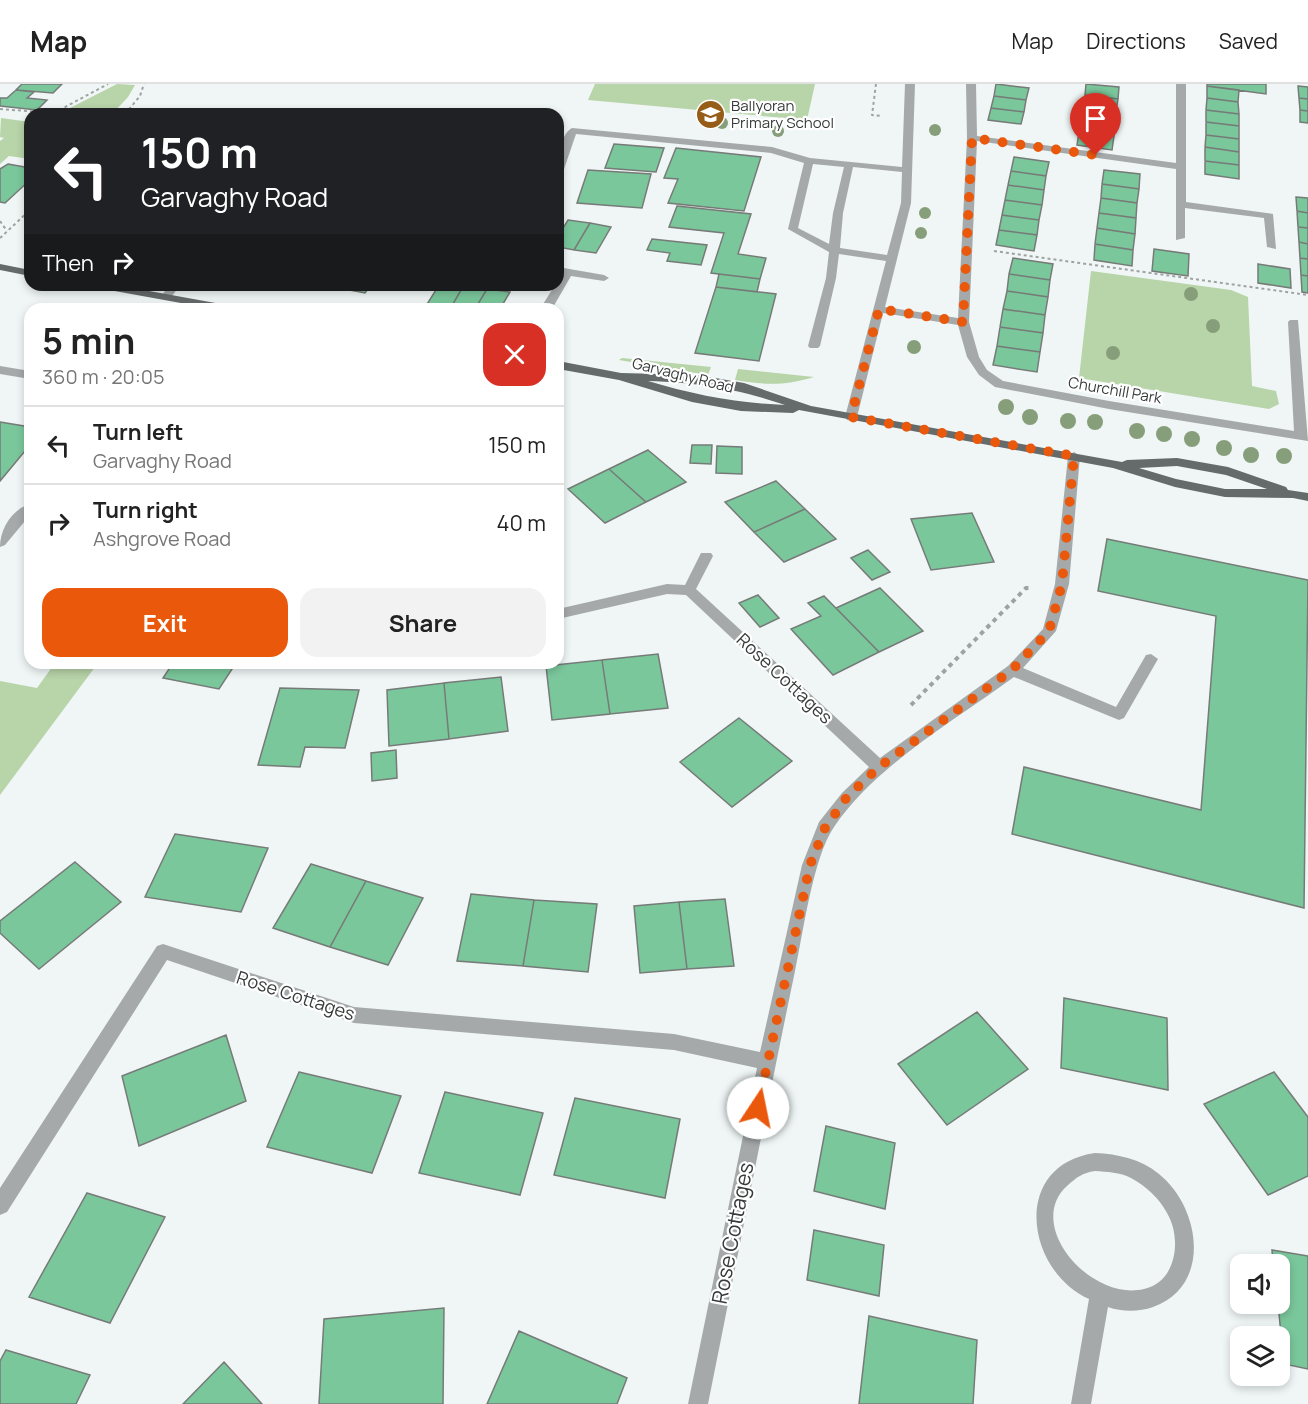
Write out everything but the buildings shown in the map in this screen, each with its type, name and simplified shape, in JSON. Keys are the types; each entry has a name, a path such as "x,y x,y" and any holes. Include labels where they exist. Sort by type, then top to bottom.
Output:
{"main road":[{"path":"0,267 24,272"},
{"path":"132,291 199,303"},
{"name":"Garvaghy Road","path":"564,366 621,377 692,398 741,406 809,409"},
{"name":"Garvaghy Road","path":"621,377 698,379 744,387 809,409 1114,464 1175,483 1225,493 1293,494"},
{"name":"Garvaghy Road","path":"1114,464 1177,462 1218,469 1308,497"}],"street":[{"path":"851,417 906,203 910,84"},
{"name":"Churchill Park","path":"971,84 972,138 963,322 973,357 983,372 999,384 1109,405 1304,436 1294,322"},
{"path":"1180,238 1181,84"},
{"path":"564,154 572,131 772,150 809,161 907,170"},
{"path":"972,138 1181,167"},
{"path":"809,161 793,229 833,250 892,259"},
{"path":"814,346 831,278 838,213 849,164"},
{"path":"1180,204 1269,216 1272,247"},
{"path":"564,271 604,278"},
{"path":"166,297 170,291"},
{"path":"879,309 963,322"},
{"path":"0,370 24,374"},
{"name":"Rose Cottages","path":"698,1404 767,1062 810,865 831,820 847,797 879,767 1012,670 1049,631 1062,584 1074,456"},
{"path":"0,542 24,513"},
{"path":"564,613 667,589 689,590 706,556"},
{"name":"Rose Cottages","path":"689,590 879,767"},
{"path":"1012,670 1119,714 1151,659"},
{"name":"Rose Cottages","path":"0,1205 163,951 354,1015 674,1042 767,1062"},
{"path":"1095,1162 1117,1163 1132,1169 1159,1187 1175,1207 1184,1229 1186,1253 1180,1274 1167,1290 1147,1300 1124,1302 1100,1295 1077,1282 1060,1263 1048,1240 1044,1218 1048,1196 1058,1179 1074,1166 1095,1162"},
{"path":"1081,1404 1100,1295"}],"path":[{"path":"62,108 108,84"},
{"path":"130,108 140,96 144,84"},
{"path":"0,108 24,110"},
{"path":"0,238 24,215"},
{"path":"0,221 7,231"},
{"path":"967,247 1308,296"},
{"path":"909,707 1026,588 1062,584"}],"green space":[{"path":"117,84 135,85 118,108 70,108"},
{"path":"595,84 815,84 807,120 588,100"},
{"path":"1,118 24,121 24,158 9,156 0,164 0,141 4,138 0,137"},
{"path":"1091,271 1231,290 1248,297 1252,386 1276,391 1279,404 1269,409 1079,378"},
{"path":"622,358 711,367 708,375 619,360"},
{"path":"738,369 814,377 784,383 756,383 735,380"},
{"path":"51,669 94,669 0,795 0,681 37,688"}],"place":[{"name":"Ballyoran Primary School","path":"710,114"}],"route":[{"path":"758,1108 810,865 825,828 847,797 879,767 1012,670 1049,631 1062,584 1074,456 851,417 879,309 963,322 972,138 1096,155"}]}
